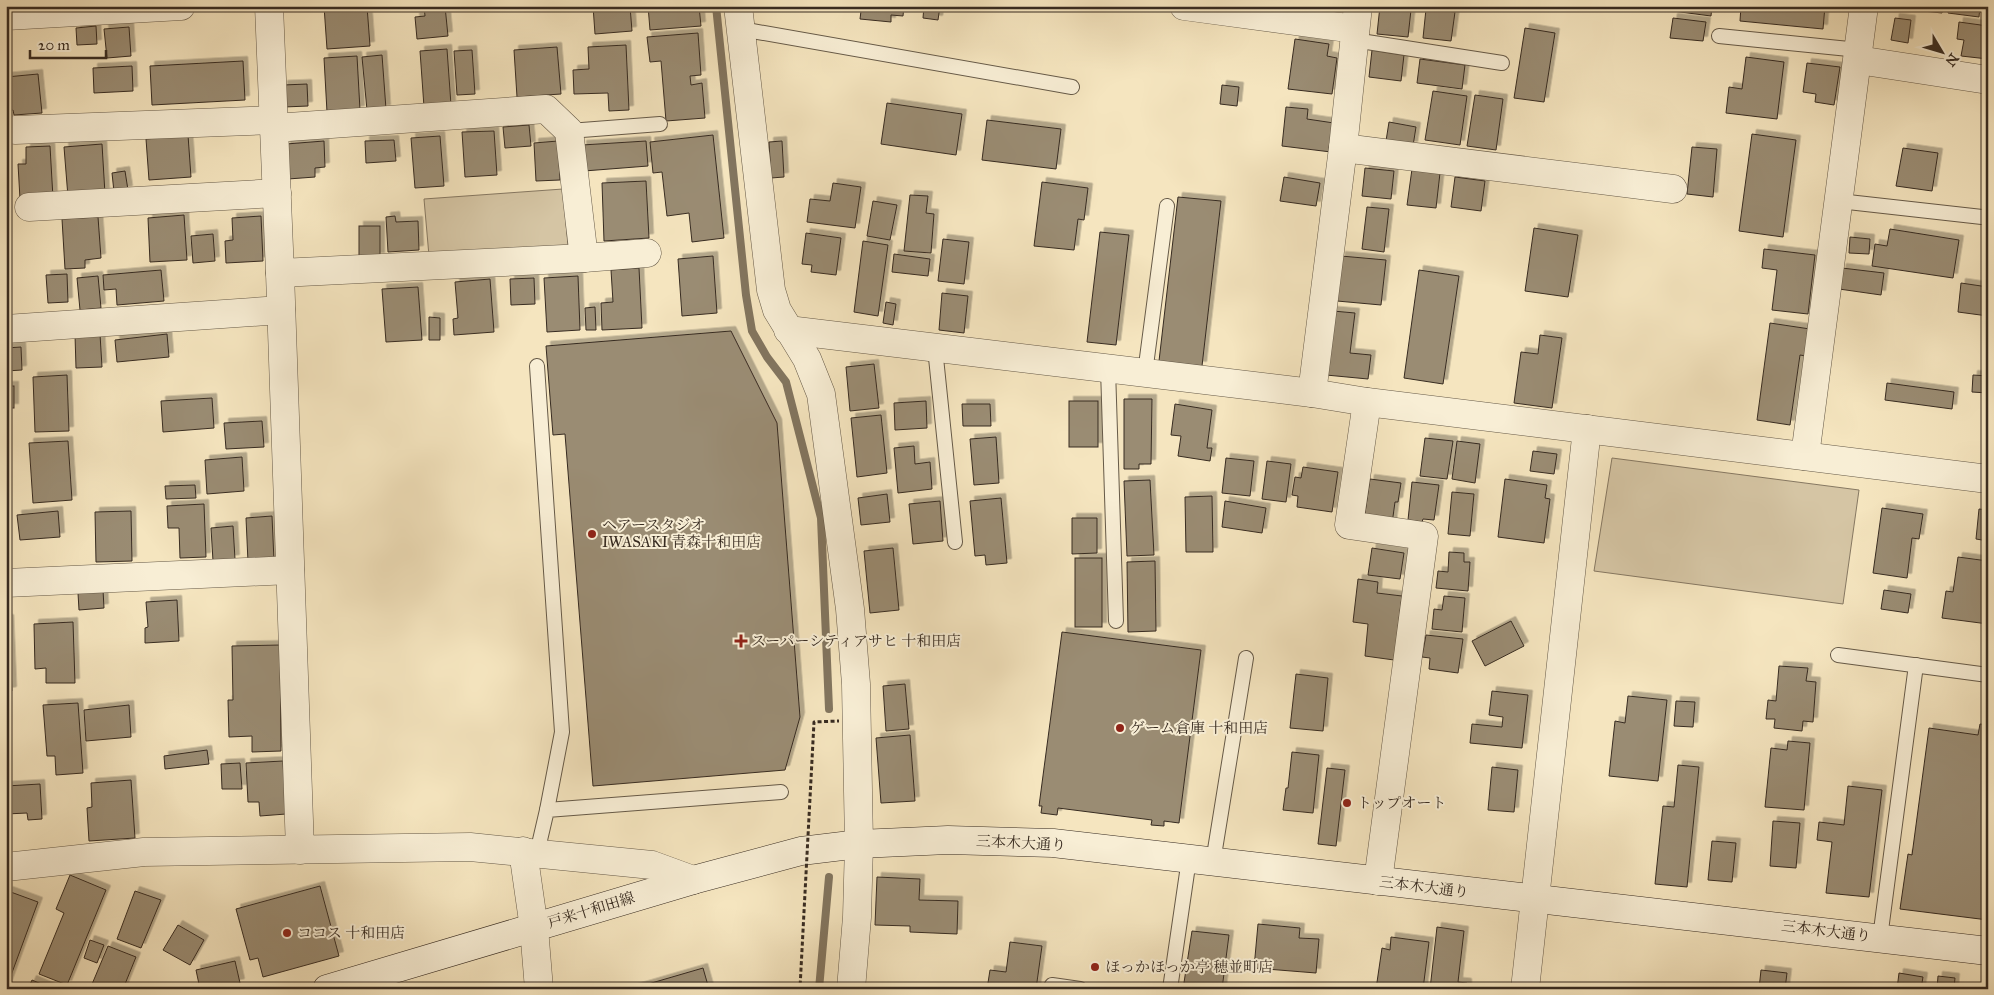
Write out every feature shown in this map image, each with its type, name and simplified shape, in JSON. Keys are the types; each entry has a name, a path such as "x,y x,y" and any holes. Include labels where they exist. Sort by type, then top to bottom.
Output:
{"street":[{"path":"6,16 181,6"},
{"path":"269,6 300,850"},
{"path":"1184,6 1355,25 1343,148 1312,393"},
{"path":"1805,456 1864,6"},
{"path":"739,18 771,290 777,310 807,359 821,394 837,499 850,609 856,684 859,844 857,917 840,987"},
{"path":"1858,55 1988,80"},
{"path":"15,130 274,124 546,109 569,131 584,258"},
{"path":"1343,148 1673,189"},
{"path":"29,207 277,192"},
{"path":"280,273 584,258 647,252"},
{"path":"6,329 281,310"},
{"path":"788,330 1312,393 1367,402 1587,430 1988,479"},
{"path":"1367,402 1349,525 1424,536 1378,881"},
{"path":"1526,989 1587,430"},
{"path":"6,583 290,570"},
{"name":"三本木大通り","path":"859,844 948,840 1053,843 1988,951"},
{"name":"戸来十和田線","path":"326,989 693,880 801,851 859,844"},
{"path":"6,867 144,852 470,847 652,865 693,880"},
{"path":"530,852 539,989"}],"lane":[{"path":"739,18 1072,87"},
{"path":"1355,25 1502,63"},
{"path":"1719,36 1858,55"},
{"path":"569,131 660,124"},
{"path":"1839,201 1982,217"},
{"path":"1145,373 1167,206"},
{"path":"934,348 955,542"},
{"path":"530,852 547,810 562,732 537,366"},
{"path":"1108,369 1116,620"},
{"path":"1838,655 1988,674"},
{"path":"1170,989 1201,861 1246,658"},
{"path":"1880,938 1916,665"},
{"path":"547,810 781,792"},
{"path":"1052,984 1080,989"}],"path":[{"path":"839,721 814,722 800,988 840,987"}],"shaded area":[{"path":"563,189 568,246 429,256 424,199"},
{"path":"1612,458 1859,490 1843,604 1594,571"}],"building":[{"path":"324,6 367,6 370,46 327,49"},
{"path":"424,6 445,6 448,36 417,39 415,17 425,16"},
{"path":"593,6 630,6 632,31 595,34"},
{"path":"648,6 699,6 701,26 650,30"},
{"path":"852,6 904,6 903,16 891,15 891,22 860,19 861,11 851,10"},
{"path":"924,6 940,6 938,20 923,18"},
{"path":"1308,6 1328,6 1327,12 1308,10"},
{"path":"1380,6 1411,10 1408,37 1377,34"},
{"path":"1666,6 1712,6 1711,16 1665,10"},
{"path":"1720,6 1732,6 1731,11 1720,9"},
{"path":"1741,6 1825,6 1823,29 1740,21"},
{"path":"1914,6 1943,6 1942,13 1914,10"},
{"path":"1949,6 1980,6 1979,17 1948,13"},
{"path":"1985,8 1988,8 1988,18 1984,18"},
{"path":"1426,9 1455,12 1451,41 1423,38"},
{"path":"1673,18 1706,22 1703,41 1670,38"},
{"path":"1895,18 1911,20 1908,43 1891,40"},
{"path":"1959,22 1988,26 1988,59 1961,56 1964,40 1957,39"},
{"path":"96,26 97,44 77,45 76,28"},
{"path":"129,27 131,56 107,58 104,29"},
{"path":"1525,28 1555,33 1544,102 1514,98"},
{"path":"698,33 701,75 690,76 691,85 702,83 705,118 666,121 661,61 650,62 647,37"},
{"path":"1295,39 1329,44 1327,56 1337,58 1332,94 1288,89"},
{"path":"626,45 629,110 609,111 608,93 574,94 573,70 589,69 588,47"},
{"path":"557,47 561,94 517,97 514,50"},
{"path":"447,49 451,105 424,107 420,51"},
{"path":"472,50 475,94 457,95 454,51"},
{"path":"1372,50 1404,55 1401,81 1369,77"},
{"path":"382,55 386,109 367,110 362,57"},
{"path":"357,56 360,110 327,112 324,58"},
{"path":"1746,57 1784,62 1777,119 1726,113 1729,87 1742,89"},
{"path":"1420,59 1465,65 1462,89 1417,83"},
{"path":"243,61 245,100 152,105 150,66"},
{"path":"1807,63 1840,67 1834,105 1815,102 1816,94 1803,92"},
{"path":"132,66 133,91 94,93 93,68"},
{"path":"38,74 42,113 14,115 13,110 6,111 6,77"},
{"path":"307,84 308,106 284,107 283,85"},
{"path":"1222,85 1239,87 1237,106 1220,104"},
{"path":"1433,91 1467,96 1460,145 1425,140"},
{"path":"1475,95 1503,99 1496,150 1467,146"},
{"path":"887,103 962,114 956,155 881,144"},
{"path":"1286,107 1308,109 1307,119 1334,123 1331,152 1282,146"},
{"path":"987,120 1061,129 1056,169 982,160"},
{"path":"1389,122 1416,127 1413,146 1386,141"},
{"path":"529,125 531,146 505,148 503,127"},
{"path":"494,131 497,175 465,177 462,132"},
{"path":"1752,134 1796,140 1783,237 1739,231"},
{"path":"188,135 191,177 149,180 146,139"},
{"path":"713,135 724,238 692,242 689,213 667,216 662,172 653,173 650,142"},
{"path":"440,136 444,186 415,188 411,138"},
{"path":"394,140 396,161 366,163 365,141"},
{"path":"324,141 325,167 315,168 315,177 288,179 286,144"},
{"path":"558,141 560,180 536,181 534,143"},
{"path":"646,141 648,166 584,171 582,145"},
{"path":"782,141 784,177 771,178 769,142"},
{"path":"102,144 105,194 68,197 64,147"},
{"path":"50,146 53,198 20,199 18,164 26,164 26,147"},
{"path":"1692,147 1717,149 1713,197 1687,194"},
{"path":"1903,148 1938,153 1932,191 1896,186"},
{"path":"1365,168 1394,171 1391,199 1362,196"},
{"path":"1412,169 1440,173 1436,208 1407,205"},
{"path":"125,171 128,190 114,192 112,173"},
{"path":"1284,177 1320,183 1316,206 1280,201"},
{"path":"1455,177 1485,181 1481,211 1451,207"},
{"path":"646,181 649,238 604,241 602,183"},
{"path":"1042,182 1088,188 1084,220 1078,219 1074,250 1034,246"},
{"path":"833,183 861,187 855,228 807,222 810,199 830,201"},
{"path":"910,195 928,196 926,213 934,214 931,253 904,251"},
{"path":"1178,197 1221,201 1202,366 1159,361"},
{"path":"873,201 897,205 890,240 867,236"},
{"path":"1367,207 1389,209 1384,252 1362,249"},
{"path":"184,215 187,260 150,262 148,218"},
{"path":"261,216 263,261 226,263 225,241 233,240 232,218"},
{"path":"395,216 396,222 418,221 419,250 388,252 386,217"},
{"path":"98,217 101,258 85,260 85,268 65,269 62,219"},
{"path":"359,226 380,226 380,257 359,257"},
{"path":"1534,228 1578,235 1568,297 1525,291"},
{"path":"1890,229 1959,240 1953,278 1872,266 1875,244 1887,246"},
{"path":"1100,232 1129,235 1116,345 1087,342"},
{"path":"806,233 841,238 836,275 811,272 812,265 802,264"},
{"path":"213,234 215,261 193,263 191,236"},
{"path":"1850,237 1870,239 1869,254 1849,253"},
{"path":"943,239 969,242 964,284 938,281"},
{"path":"863,241 888,245 878,316 854,312"},
{"path":"1764,249 1815,255 1808,314 1772,310 1777,270 1762,268"},
{"path":"894,254 930,259 928,276 892,272"},
{"path":"713,256 717,313 682,316 678,259"},
{"path":"1341,256 1386,260 1381,305 1337,301"},
{"path":"639,268 642,328 602,330 601,303 613,302 611,270"},
{"path":"1842,268 1884,273 1881,295 1839,289"},
{"path":"161,270 164,301 117,305 116,289 104,290 103,275"},
{"path":"1419,270 1459,276 1443,384 1404,378"},
{"path":"67,274 68,302 48,303 46,275"},
{"path":"98,276 101,308 80,310 77,278"},
{"path":"578,276 580,330 547,332 544,278"},
{"path":"534,278 535,304 511,305 510,279"},
{"path":"490,279 494,332 454,335 453,319 458,318 455,282"},
{"path":"1961,283 1988,287 1988,316 1958,312"},
{"path":"418,287 422,340 386,342 382,289"},
{"path":"942,293 968,296 964,333 939,330"},
{"path":"886,302 896,304 893,325 883,323"},
{"path":"595,307 596,330 586,330 585,308"},
{"path":"1333,311 1355,313 1350,353 1371,355 1368,379 1326,375"},
{"path":"429,317 440,318 440,340 429,340"},
{"path":"1770,323 1810,329 1806,356 1800,355 1790,425 1757,420"},
{"name":"スーパーシティアサヒ 十和田店","path":"731,331 777,423 800,717 785,770 593,786 565,434 553,435 546,346"},
{"path":"100,334 102,367 76,368 75,335"},
{"path":"167,334 169,357 117,362 115,340"},
{"path":"1540,335 1562,338 1552,408 1514,403 1521,352 1538,354"},
{"path":"21,347 22,370 6,371 6,348"},
{"path":"874,364 879,408 850,411 846,367"},
{"path":"67,375 69,431 35,432 33,377"},
{"path":"1973,375 1988,376 1988,393 1972,392"},
{"path":"1887,383 1954,392 1952,409 1885,400"},
{"path":"6,386 14,386 14,408 6,408"},
{"path":"212,398 214,428 163,432 161,401"},
{"path":"1124,399 1152,399 1151,464 1139,464 1139,469 1124,469"},
{"path":"926,401 927,428 895,430 894,403"},
{"path":"1069,401 1098,401 1098,447 1069,447"},
{"path":"962,404 990,404 991,426 963,426"},
{"path":"1175,404 1212,410 1207,448 1212,448 1210,461 1178,456 1181,436 1171,435"},
{"path":"881,415 887,473 857,477 851,418"},
{"path":"262,421 264,447 226,449 224,423"},
{"path":"996,437 999,483 974,485 970,439"},
{"path":"1425,438 1453,441 1447,479 1420,476"},
{"path":"68,441 72,500 33,503 29,443"},
{"path":"1457,441 1480,444 1475,483 1452,479"},
{"path":"914,446 915,464 930,462 932,489 898,493 894,448"},
{"path":"1533,451 1557,454 1554,474 1530,471"},
{"path":"242,457 244,491 207,494 205,460"},
{"path":"1226,458 1254,461 1250,496 1222,493"},
{"path":"1267,461 1291,464 1286,502 1262,499"},
{"path":"1303,467 1338,472 1332,512 1297,507 1298,496 1292,495 1295,477 1301,478"},
{"path":"1370,479 1401,483 1398,502 1395,502 1392,524 1364,520"},
{"path":"1505,479 1547,485 1545,498 1550,499 1544,543 1498,537"},
{"path":"1150,480 1154,555 1127,556 1124,481"},
{"path":"1412,482 1439,485 1434,520 1423,519 1422,522 1408,520"},
{"path":"195,485 196,498 166,499 165,486"},
{"path":"1452,492 1474,494 1470,536 1448,534"},
{"path":"887,494 890,522 861,525 858,498"},
{"path":"1212,496 1213,552 1186,552 1185,497"},
{"path":"1001,498 1007,563 986,565 985,555 975,556 970,501"},
{"path":"940,501 943,541 913,544 909,504"},
{"path":"1225,501 1266,508 1262,533 1222,527"},
{"path":"204,504 206,557 180,558 179,528 168,528 167,506"},
{"path":"1882,508 1923,514 1919,539 1912,538 1907,578 1873,573"},
{"path":"1979,509 1988,510 1988,541 1976,539"},
{"path":"58,511 60,537 20,540 17,515"},
{"path":"131,511 132,561 96,562 95,512"},
{"path":"272,516 274,561 248,562 246,518"},
{"path":"1072,518 1097,518 1097,553 1072,554"},
{"path":"233,526 235,559 213,561 211,528"},
{"path":"893,548 899,610 870,613 864,551"},
{"path":"1372,548 1404,553 1400,579 1368,575"},
{"path":"1449,552 1464,553 1464,562 1470,562 1468,591 1436,588 1438,571 1448,572"},
{"path":"1958,557 1988,561 1988,624 1942,618 1946,591 1953,592"},
{"path":"1075,558 1102,558 1102,627 1075,627"},
{"path":"1155,561 1156,631 1128,632 1127,562"},
{"path":"1358,579 1378,582 1377,593 1402,596 1394,660 1365,656 1368,624 1353,622"},
{"path":"103,590 104,608 79,610 78,593"},
{"path":"1884,590 1911,594 1908,613 1881,609"},
{"path":"1444,596 1465,598 1462,632 1432,629 1434,609 1442,610"},
{"path":"177,600 179,641 145,643 145,628 148,627 146,602"},
{"path":"6,619 9,619 12,691 6,692"},
{"path":"1511,621 1524,646 1485,666 1472,641"},
{"path":"73,622 75,683 46,683 46,668 35,669 34,624"},
{"name":"ゲーム倉庫 十和田店","path":"1062,632 1201,650 1179,823 1164,821 1164,826 1151,825 1152,820 1058,808 1057,815 1041,813 1042,806 1039,806"},
{"path":"1426,635 1463,639 1458,673 1429,669 1430,658 1422,657"},
{"path":"280,645 281,751 252,752 252,736 229,737 228,700 233,700 232,646"},
{"path":"1779,666 1808,668 1806,681 1816,682 1813,722 1803,721 1802,731 1774,728 1775,719 1766,719 1768,700 1776,701"},
{"path":"1296,674 1328,678 1323,731 1290,728"},
{"path":"905,684 909,729 886,731 883,686"},
{"path":"1492,691 1528,695 1522,748 1470,743 1472,724 1502,727 1503,717 1489,715"},
{"path":"1628,696 1667,700 1658,781 1609,776 1615,721 1625,723"},
{"path":"1676,701 1695,702 1693,727 1674,726"},
{"path":"78,703 83,773 56,775 55,756 47,756 43,705"},
{"path":"129,705 131,737 86,741 84,710"},
{"path":"1980,724 1988,725 1988,920 1900,909 1908,854 1912,855 1929,728 1978,735"},
{"path":"910,735 915,801 881,803 876,738"},
{"path":"1788,741 1810,743 1804,810 1765,807 1771,748 1787,750"},
{"path":"207,750 209,764 165,769 164,756"},
{"path":"1292,752 1319,755 1313,813 1283,810 1286,788 1288,788"},
{"path":"283,761 286,814 260,816 259,802 248,802 246,763"},
{"path":"240,763 242,789 222,789 221,764"},
{"path":"1678,765 1699,767 1687,887 1655,884 1663,806 1674,807"},
{"path":"1492,767 1518,770 1514,812 1488,810"},
{"path":"1327,768 1345,770 1336,846 1318,844"},
{"path":"131,780 135,838 89,841 87,808 92,807 91,783"},
{"path":"40,784 42,819 28,820 27,813 6,814 6,786"},
{"path":"1848,786 1882,790 1869,897 1826,893 1832,842 1817,840 1819,822 1844,825"},
{"path":"1773,821 1800,823 1796,868 1770,866"},
{"path":"1712,841 1736,843 1732,882 1708,880"},
{"path":"70,875 106,890 67,985 39,974 64,913 56,909"},
{"path":"877,877 920,879 919,900 958,901 957,934 910,932 910,926 875,925"},
{"name":"ココス 十和田店","path":"320,886 339,956 263,977 258,958 250,960 236,909"},
{"path":"8,891 38,902 6,989 6,896"},
{"path":"135,891 161,900 141,948 117,939"},
{"path":"1258,924 1300,928 1299,938 1319,939 1316,973 1254,968"},
{"path":"178,925 204,940 190,965 163,950"},
{"path":"1437,927 1464,931 1458,982 1467,983 1467,989 1430,989"},
{"path":"1192,931 1229,935 1222,989 1183,989"},
{"path":"1391,937 1429,942 1423,989 1376,989 1382,948 1390,950"},
{"path":"90,940 104,945 97,963 84,958"},
{"path":"1010,942 1042,946 1036,989 987,989 990,970 1006,972"},
{"path":"108,946 136,957 123,989 90,989"},
{"path":"235,961 240,983 212,989 200,989 196,970"},
{"path":"703,968 709,989 631,989"},
{"path":"1761,970 1787,973 1785,989 1759,989"},
{"path":"1899,973 1923,977 1921,989 1897,989"},
{"path":"1938,976 1955,978 1954,989 1937,989"},
{"path":"32,980 53,989 28,989"}],"waterway":[{"path":"716,6 746,295 752,331 767,357 786,382 821,518 829,709"},
{"path":"819,989 829,877"}],"place":[{"name":"ヘアースタジオ IWASAKI 青森十和田店","path":"592,534"},
{"name":"スーパーシティアサヒ 十和田店","path":"741,641"},
{"name":"ゲーム倉庫 十和田店","path":"1120,728"},
{"name":"トップオート","path":"1347,803"},
{"name":"ココス 十和田店","path":"287,933"},
{"name":"ほっかほっか亭 穂並町店","path":"1095,967"}]}
